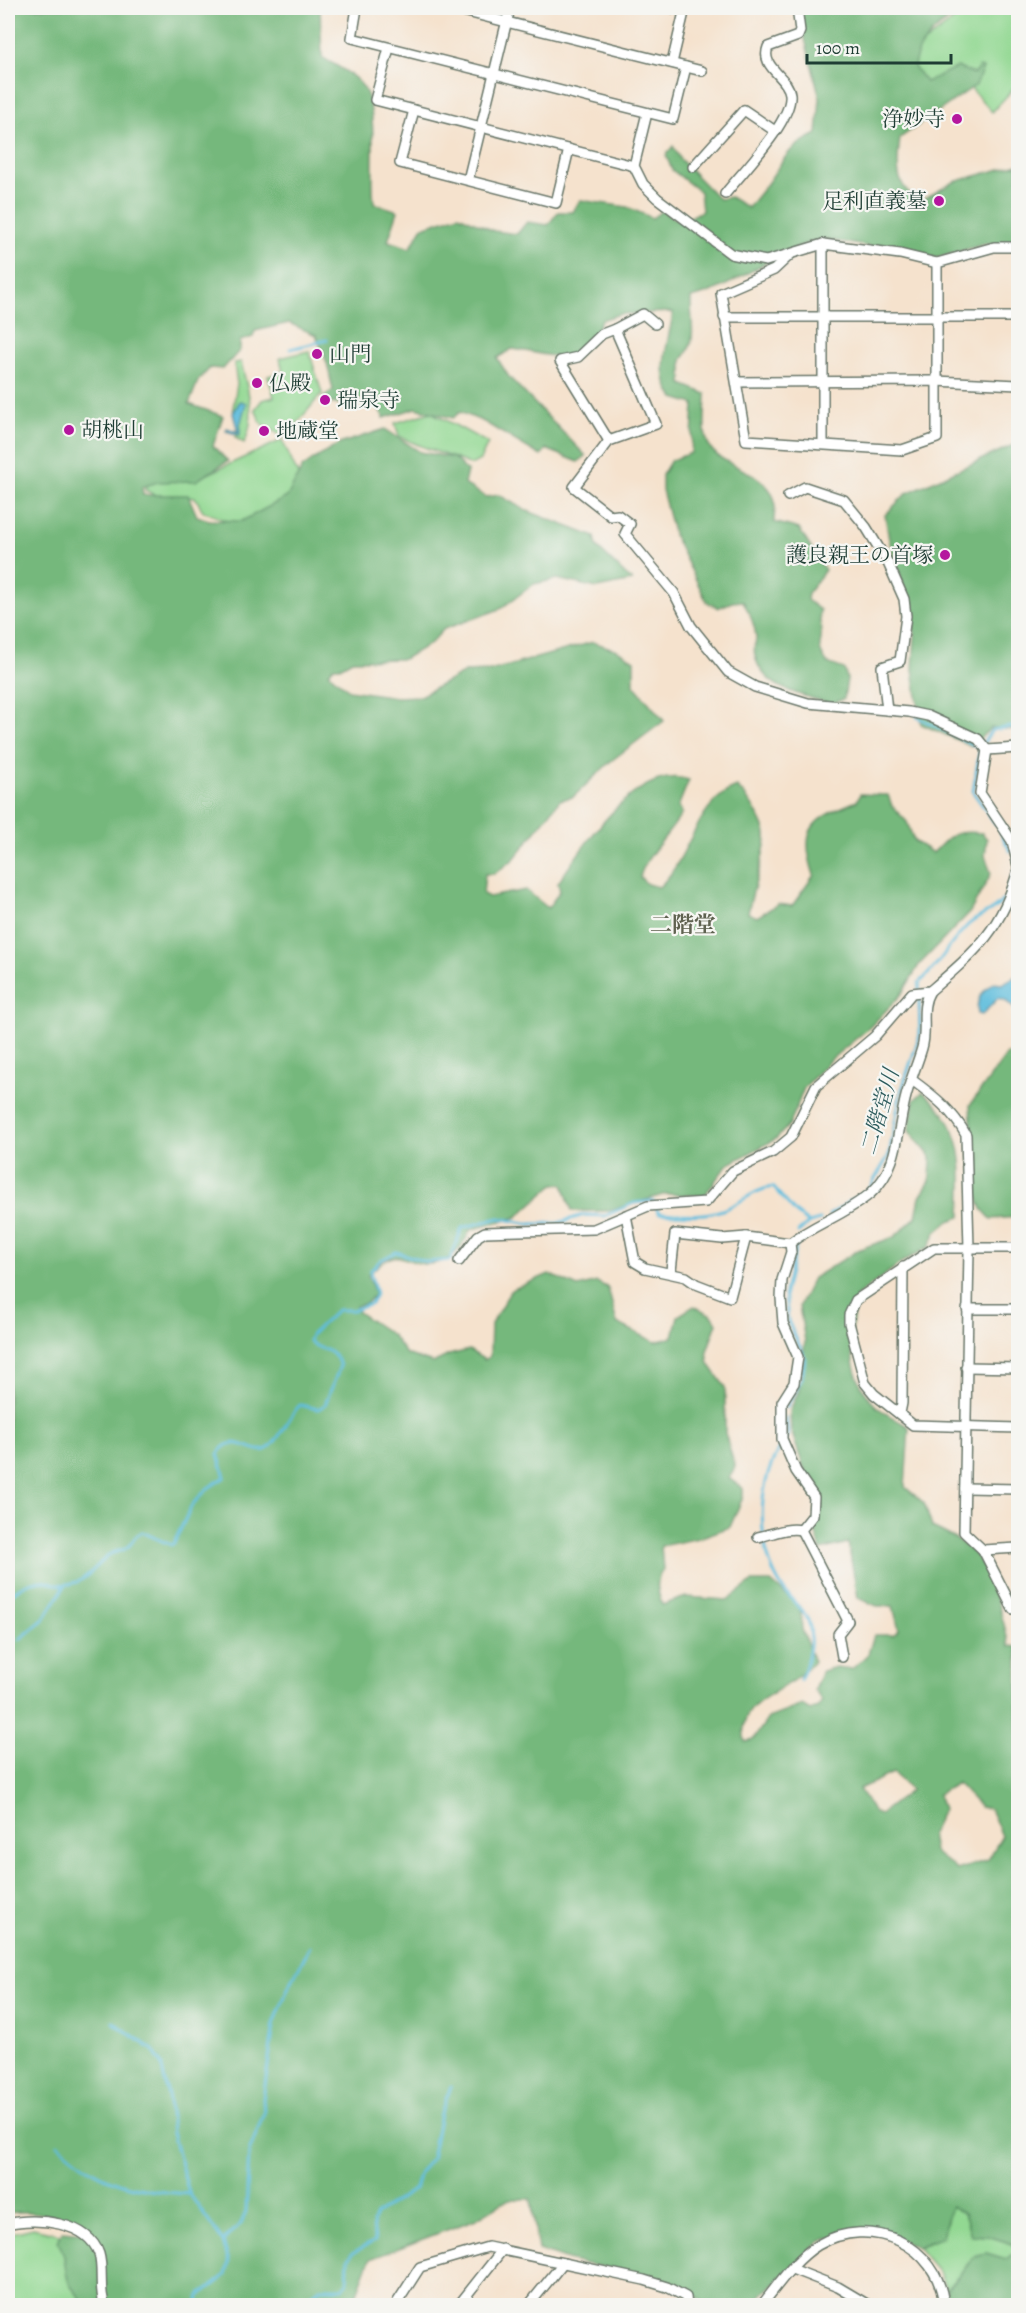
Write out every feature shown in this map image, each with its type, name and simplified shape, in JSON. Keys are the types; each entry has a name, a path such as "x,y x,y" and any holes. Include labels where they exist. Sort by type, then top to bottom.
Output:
{"street":[{"path":"357,8 352,38 673,119 686,67"},
{"path":"452,8 702,70"},
{"path":"468,180 510,8"},
{"path":"671,8 685,9 672,63"},
{"path":"725,194 776,131 789,104 790,92 783,79 771,68 766,52 768,47 798,36 800,31 797,8"},
{"path":"388,48 375,100 634,166"},
{"path":"414,110 400,164 556,203 569,150"},
{"path":"693,167 744,110 776,131"},
{"path":"647,113 634,166 643,184 657,198 731,254 766,261 822,244 900,254 938,263 994,247 1018,247"},
{"path":"822,244 823,444"},
{"path":"791,254 774,270 757,279 721,291 746,440 902,450 937,438 938,263"},
{"path":"609,441 560,362 578,357 602,334 642,314 655,324"},
{"path":"724,317 1018,317"},
{"path":"615,329 656,424 609,441 574,487 611,516 618,514 630,524 625,534 674,593 691,626 728,672 755,687 808,703 928,716 978,739 987,750 980,793 1012,841 1018,867 1012,895 987,937 930,991 924,1001 926,1037 905,1101 895,1155 876,1187 824,1225 813,1226 795,1239 782,1280 781,1298 783,1323 798,1357 794,1383 782,1402 782,1439 796,1471 814,1497 813,1515 801,1530"},
{"path":"737,382 936,381 1018,385"},
{"path":"788,496 805,487 844,500 866,527 902,589 906,616 900,661 882,667 887,710"},
{"path":"987,750 1018,748"},
{"path":"459,1261 478,1236 485,1232 594,1229 648,1206 706,1202 733,1171 773,1152 791,1137 816,1086 875,1036 912,993 930,991"},
{"path":"912,1080 939,1100 958,1121 966,1135 969,1249 964,1532 983,1550 1013,1608 1018,1609"},
{"path":"626,1215 635,1262 645,1268 670,1271 730,1297 746,1237"},
{"path":"670,1271 675,1234 722,1239 746,1237 795,1239"},
{"path":"1018,1248 934,1248 856,1300 849,1315 852,1340 865,1383 874,1394 913,1425 1018,1428"},
{"path":"900,1413 903,1267"},
{"path":"967,1309 1018,1309"},
{"path":"966,1368 1018,1368"},
{"path":"965,1488 1018,1489"},
{"path":"758,1537 778,1534 790,1528 801,1530"},
{"path":"801,1530 848,1621 838,1634 842,1657"},
{"path":"983,1550 1018,1548"},
{"path":"8,2224 25,2220 43,2220 63,2225 91,2241 99,2252 102,2274 101,2297 105,2306"},
{"path":"761,2306 792,2269 814,2248 829,2239 852,2234 886,2236 912,2247 933,2267 942,2288 944,2306"},
{"path":"395,2306 420,2267 488,2247 667,2287 686,2297 687,2306"},
{"path":"458,2306 503,2249"},
{"path":"528,2306 563,2263"},
{"path":"792,2269 838,2288 870,2306"}],"green space":[{"path":"8,8 320,8 322,57 358,81 370,103 373,131 374,203 398,211 388,241 410,248 423,227 459,215 494,231 517,234 527,222 548,225 558,212 573,212 580,200 627,207 652,218 662,211 681,222 702,211 700,192 672,170 666,155 673,146 680,159 719,199 730,197 748,208 790,152 800,143 817,134 820,98 797,8 969,8 942,25 927,39 916,57 914,67 926,82 957,67 974,74 979,67 983,68 976,85 900,138 899,174 905,188 920,201 954,182 1018,164 1018,243 985,244 937,258 824,239 789,250 725,285 691,298 692,338 682,360 682,384 706,394 705,432 710,447 727,462 759,479 768,487 775,500 774,522 799,529 825,570 808,593 807,600 820,610 820,648 823,656 827,663 844,669 847,679 844,699 830,704 785,689 766,676 759,667 755,655 754,627 743,601 732,602 718,608 707,602 674,536 662,490 662,475 671,460 691,453 694,404 674,398 665,378 665,356 673,312 620,314 601,320 588,346 567,356 549,356 512,349 497,358 509,377 586,456 578,462 546,449 541,456 484,422 460,412 453,418 416,408 384,418 373,397 339,404 327,403 323,397 333,390 327,363 316,335 289,323 255,331 253,337 240,341 240,350 223,369 210,368 198,381 189,404 223,416 213,446 228,461 196,481 158,482 142,487 143,495 188,495 197,516 209,520 242,521 287,497 302,468 313,460 339,444 385,429 420,452 454,458 467,471 464,484 486,497 499,495 525,510 595,537 597,547 632,581 597,588 557,579 534,584 500,609 444,629 431,643 404,659 352,660 340,667 333,667 329,673 349,690 396,697 420,696 465,672 490,671 593,642 617,650 634,660 634,685 664,721 611,761 573,797 560,800 514,859 494,874 485,874 483,894 489,897 526,890 548,908 560,891 558,883 613,811 631,795 650,783 669,778 689,780 678,807 682,813 647,860 640,877 647,884 659,887 678,862 702,817 712,804 723,794 737,787 756,812 766,834 748,913 757,917 778,904 792,906 814,875 808,845 813,826 830,813 857,801 860,794 888,795 892,806 907,822 914,841 933,853 944,841 959,833 982,833 987,839 985,855 991,874 970,912 919,965 901,995 869,1028 829,1061 804,1088 790,1124 776,1139 727,1165 704,1196 666,1194 609,1211 572,1211 563,1184 554,1184 517,1217 470,1230 463,1244 447,1259 433,1264 397,1257 384,1260 368,1275 375,1294 367,1303 356,1306 358,1312 392,1335 406,1354 433,1363 449,1355 469,1350 485,1360 490,1356 491,1324 511,1290 549,1274 578,1287 597,1282 608,1288 617,1323 655,1342 673,1337 678,1316 694,1306 712,1315 717,1323 707,1351 709,1364 725,1387 725,1433 735,1467 729,1478 743,1489 743,1497 730,1527 699,1538 661,1546 663,1570 658,1578 658,1587 662,1605 686,1597 727,1600 752,1582 771,1582 800,1607 802,1629 814,1662 796,1679 762,1699 749,1712 745,1720 745,1742 753,1740 768,1718 802,1705 810,1710 818,1707 822,1701 814,1690 822,1671 836,1667 852,1669 868,1654 874,1635 893,1635 899,1630 893,1606 877,1606 858,1598 848,1543 821,1550 815,1530 820,1502 805,1472 791,1430 790,1411 799,1390 805,1341 799,1306 813,1278 860,1249 894,1237 916,1217 920,1197 930,1181 931,1157 909,1131 914,1100 923,1092 948,1119 959,1148 962,1181 961,1217 949,1221 936,1232 929,1247 902,1262 856,1297 851,1339 854,1366 865,1392 877,1407 909,1427 905,1487 924,1503 932,1527 961,1542 981,1563 996,1598 1009,1646 1018,1647 1018,2305 947,2305 946,2290 975,2256 986,2253 1006,2259 1017,2253 1013,2244 988,2236 971,2235 964,2213 951,2206 942,2237 917,2247 882,2232 821,2240 750,2306 705,2302 678,2287 624,2271 570,2261 538,2250 531,2199 509,2199 476,2219 370,2259 353,2303 347,2305 83,2305 81,2298 69,2284 63,2253 58,2242 62,2231 87,2233 40,2213 8,2213","holes":["893,1773 911,1790 880,1814 874,1813 859,1789","957,1783 980,1807 990,1809 1002,1836 988,1860 957,1870 934,1852 931,1834 943,1809 938,1794"]},
{"path":"970,8 1005,8 1018,17 1018,84 992,112 957,73 927,87 913,75 910,53"},
{"path":"309,351 322,393 285,438 261,423 255,409 262,400 274,397 268,376 283,372 280,358"},
{"path":"241,362 251,413 244,443 236,438 237,425 233,408 237,384 234,363"},
{"path":"431,412 488,443 480,460 471,465 399,436 395,423"},
{"path":"282,440 305,490 239,526 203,511 195,497 165,500 145,490 148,472 206,475"},
{"path":"1018,443 1018,730 991,728 971,746 921,724 913,669 915,634 908,600 889,540 885,515 907,493"},
{"path":"1007,1054 1018,1055 1018,1217 991,1219 982,1209 975,1188 970,1105"},
{"path":"950,2205 964,2213 971,2235 988,2236 1013,2244 1018,2253 1006,2259 986,2253 975,2256 946,2290 940,2274 917,2247 933,2241 942,2233"},
{"path":"33,2228 81,2239 104,2305 8,2305 8,2234"}],"water":[{"path":"240,401 246,403 240,425 240,435 226,431 227,428 238,432 233,413"},
{"path":"1018,975 1018,1012 1005,1000 998,998 982,1015 978,1014 980,996 993,983 1002,984"}],"waterway":[{"path":"290,349 327,340"},
{"name":"二階堂川","path":"917,717 980,748"},
{"name":"二階堂川","path":"996,825 973,792 980,748 992,730 1018,726"},
{"name":"二階堂川","path":"1001,833 1010,851"},
{"name":"二階堂川","path":"919,989 919,983 962,932 1003,900"},
{"name":"二階堂川","path":"829,1215 869,1189 889,1155 900,1095 920,1034 919,996"},
{"name":"二階堂川","path":"8,1597 19,1588 37,1581 58,1584 77,1582 109,1555 128,1546 142,1532 171,1545 174,1543 192,1505 208,1488 225,1477 218,1454 224,1447 236,1443 265,1450 274,1443 300,1405 318,1409 325,1405 340,1366 331,1352 309,1341 311,1335 337,1310 353,1310 371,1304 376,1294 370,1271 381,1260 396,1252 428,1262 450,1260 462,1228 499,1218 530,1224 558,1223 584,1215 605,1216 634,1203 653,1201 659,1213 707,1214 729,1207 766,1188 773,1187 796,1213 809,1223"},
{"name":"二階堂川","path":"798,1232 809,1223 820,1220"},
{"path":"786,1408 802,1378 805,1358 788,1321 785,1292 797,1242"},
{"path":"785,1441 788,1436 786,1418"},
{"path":"781,1446 773,1462 763,1497 763,1534 773,1570 781,1586 807,1618 809,1625 810,1649 800,1680"},
{"path":"19,1640 44,1619 66,1584"},
{"path":"223,2242 241,2223 246,2212 249,2152 264,2113 263,2099 274,2024 287,1991 310,1946"},
{"path":"113,2022 153,2050 161,2063 169,2101 172,2133 189,2193 223,2242 229,2262 226,2275 199,2296 201,2306"},
{"path":"298,2306 320,2288 343,2288 347,2284 348,2259 352,2253 375,2241 373,2222 376,2214 415,2189 420,2172 431,2159 440,2113 451,2087"},
{"path":"58,2144 73,2158 103,2177 152,2191 190,2194"}],"place":[{"name":"浄妙寺","path":"957,119"},
{"name":"足利直義墓","path":"939,201"},
{"name":"山門","path":"317,354"},
{"name":"仏殿","path":"257,383"},
{"name":"瑞泉寺","path":"325,400"},
{"name":"胡桃山","path":"69,430"},
{"name":"地蔵堂","path":"264,431"},
{"name":"護良親王の首塚","path":"945,555"}],"district":[{"name":"二階堂","path":"683,925"}]}
